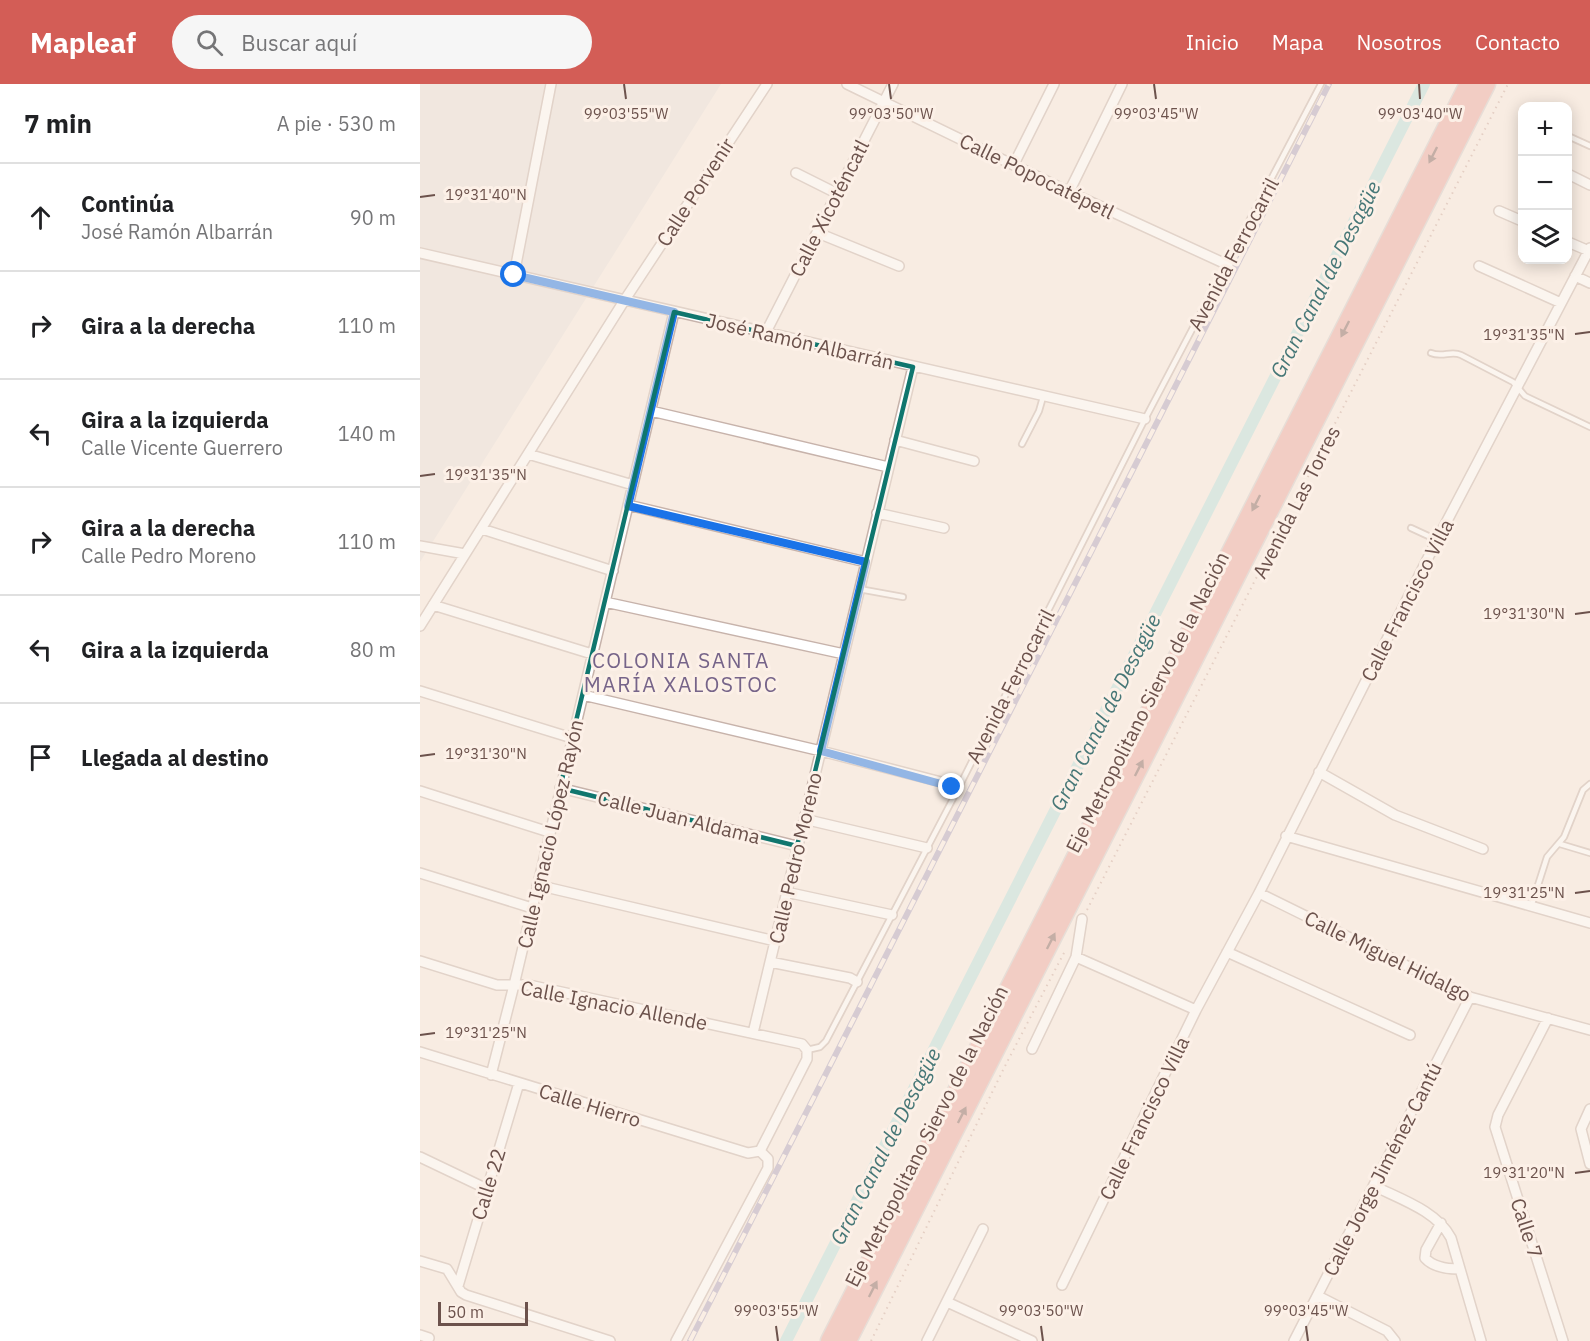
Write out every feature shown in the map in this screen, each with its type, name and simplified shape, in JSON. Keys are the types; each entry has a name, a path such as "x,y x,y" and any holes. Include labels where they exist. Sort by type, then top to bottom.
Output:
{"highway":[{"name":"Eje Metropolitano Siervo de la Nación","path":"830,1341 1469,84"},
{"name":"Eje Metropolitano Siervo de la Nación","path":"847,1341 1486,84"}],"street":[{"path":"514,275 551,84"},
{"name":"Calle Porvenir","path":"420,626 624,301 767,84"},
{"name":"Calle Popocatépetl","path":"847,84 1069,192 1228,265"},
{"name":"Calle Xicoténcatl","path":"766,332 893,84"},
{"path":"1014,164 1054,84"},
{"path":"1069,192 1122,84"},
{"path":"796,173 836,193"},
{"path":"1572,176 1590,185"},
{"path":"1499,211 1518,219"},
{"path":"818,233 899,266"},
{"path":"1572,244 1589,250"},
{"name":"Calle Francisco Villa","path":"1062,1285 1196,1010 1437,540 1589,250"},
{"name":"José Ramón Albarrán","path":"420,253 1145,419"},
{"path":"1479,266 1561,303"},
{"path":"1575,276 1590,283"},
{"name":"Calle Ignacio López Rayón","path":"491,1075 674,312"},
{"name":"Calle Pedro Moreno","path":"753,1033 913,367"},
{"path":"651,411 888,467"},
{"path":"895,440 974,461"},
{"path":"528,454 633,485"},
{"path":"628,506 866,562"},
{"path":"877,513 944,528"},
{"path":"482,529 612,571"},
{"path":"420,546 465,554"},
{"path":"605,602 844,654"},
{"path":"434,605 592,654"},
{"path":"420,691 572,738"},
{"path":"582,694 945,783 957,791"},
{"path":"1318,772 1395,815 1483,849"},
{"name":"Calle Juan Aldama","path":"560,788 797,846"},
{"path":"420,791 549,832"},
{"path":"804,819 927,848"},
{"path":"1286,836 1590,923"},
{"path":"420,873 532,908"},
{"path":"537,885 775,940"},
{"path":"786,892 892,915"},
{"name":"Calle Miguel Hidalgo","path":"1258,893 1470,997 1590,1030"},
{"path":"1032,1049 1076,957 1082,919"},
{"path":"1227,952 1410,1035"},
{"path":"1076,957 1196,1010"},
{"name":"Calle Ignacio Allende","path":"420,961 497,985 529,985 802,1044 807,1050"},
{"path":"770,962 850,978 857,982"},
{"name":"Calle Jorge Jiménez Cantú","path":"1294,1341 1470,997"},
{"name":"Calle 7","path":"1548,1018 1498,1115 1496,1127 1563,1341"},
{"path":"676,1341 768,1168 768,1159 760,1150 807,1059 807,1050"},
{"name":"Calle Hierro","path":"420,1052 748,1153 760,1150"},
{"name":"Calle 22","path":"458,1286 519,1083"},
{"path":"1590,1109 1581,1129 1590,1164"},
{"path":"420,1157 487,1189"},
{"path":"1374,1186 1441,1223 1451,1238 1481,1341"},
{"path":"1441,1223 1426,1250 1425,1258 1430,1263 1447,1269 1459,1269"},
{"path":"927,1341 983,1229"},
{"path":"420,1261 447,1269 465,1295 610,1341"},
{"path":"1318,1296 1387,1330 1395,1341"},
{"path":"947,1302 1026,1340"},
{"path":"1382,1341 1387,1330"}],"lane":[{"name":"Avenida Ferrocarril","path":"807,1050 820,1047 826,1041 957,791 1145,419 1228,265 1321,84"},
{"path":"1572,138 1590,146"},
{"path":"1431,352 1441,356 1457,353 1508,379 1525,396 1590,427"},
{"path":"1022,444 1039,411 1043,397"},
{"path":"1411,528 1437,540"},
{"path":"859,588 903,597"},
{"path":"1531,907 1547,857 1560,844 1583,790 1590,784"},
{"path":"1560,844 1590,854"}],"path":[{"name":"Avenida Las Torres","path":"1082,919 1508,84"},
{"path":"871,1341 1004,1068 1066,949"}],"highlighted area":[{"path":"674,312 913,367 797,846 560,788"}],"shaded area":[{"path":"420,84 721,84 420,562"}],"waterway":[{"name":"Gran Canal de Desagüe","path":"786,1341 1424,84"}],"railway":[{"path":"690,1341 1329,84"}],"district":[{"name":"COLONIA SANTA MARÍA XALOSTOC","path":"681,672"}],"route":[{"path":"514,275 674,312 628,506 866,562 821,751 945,783 952,787"}]}
